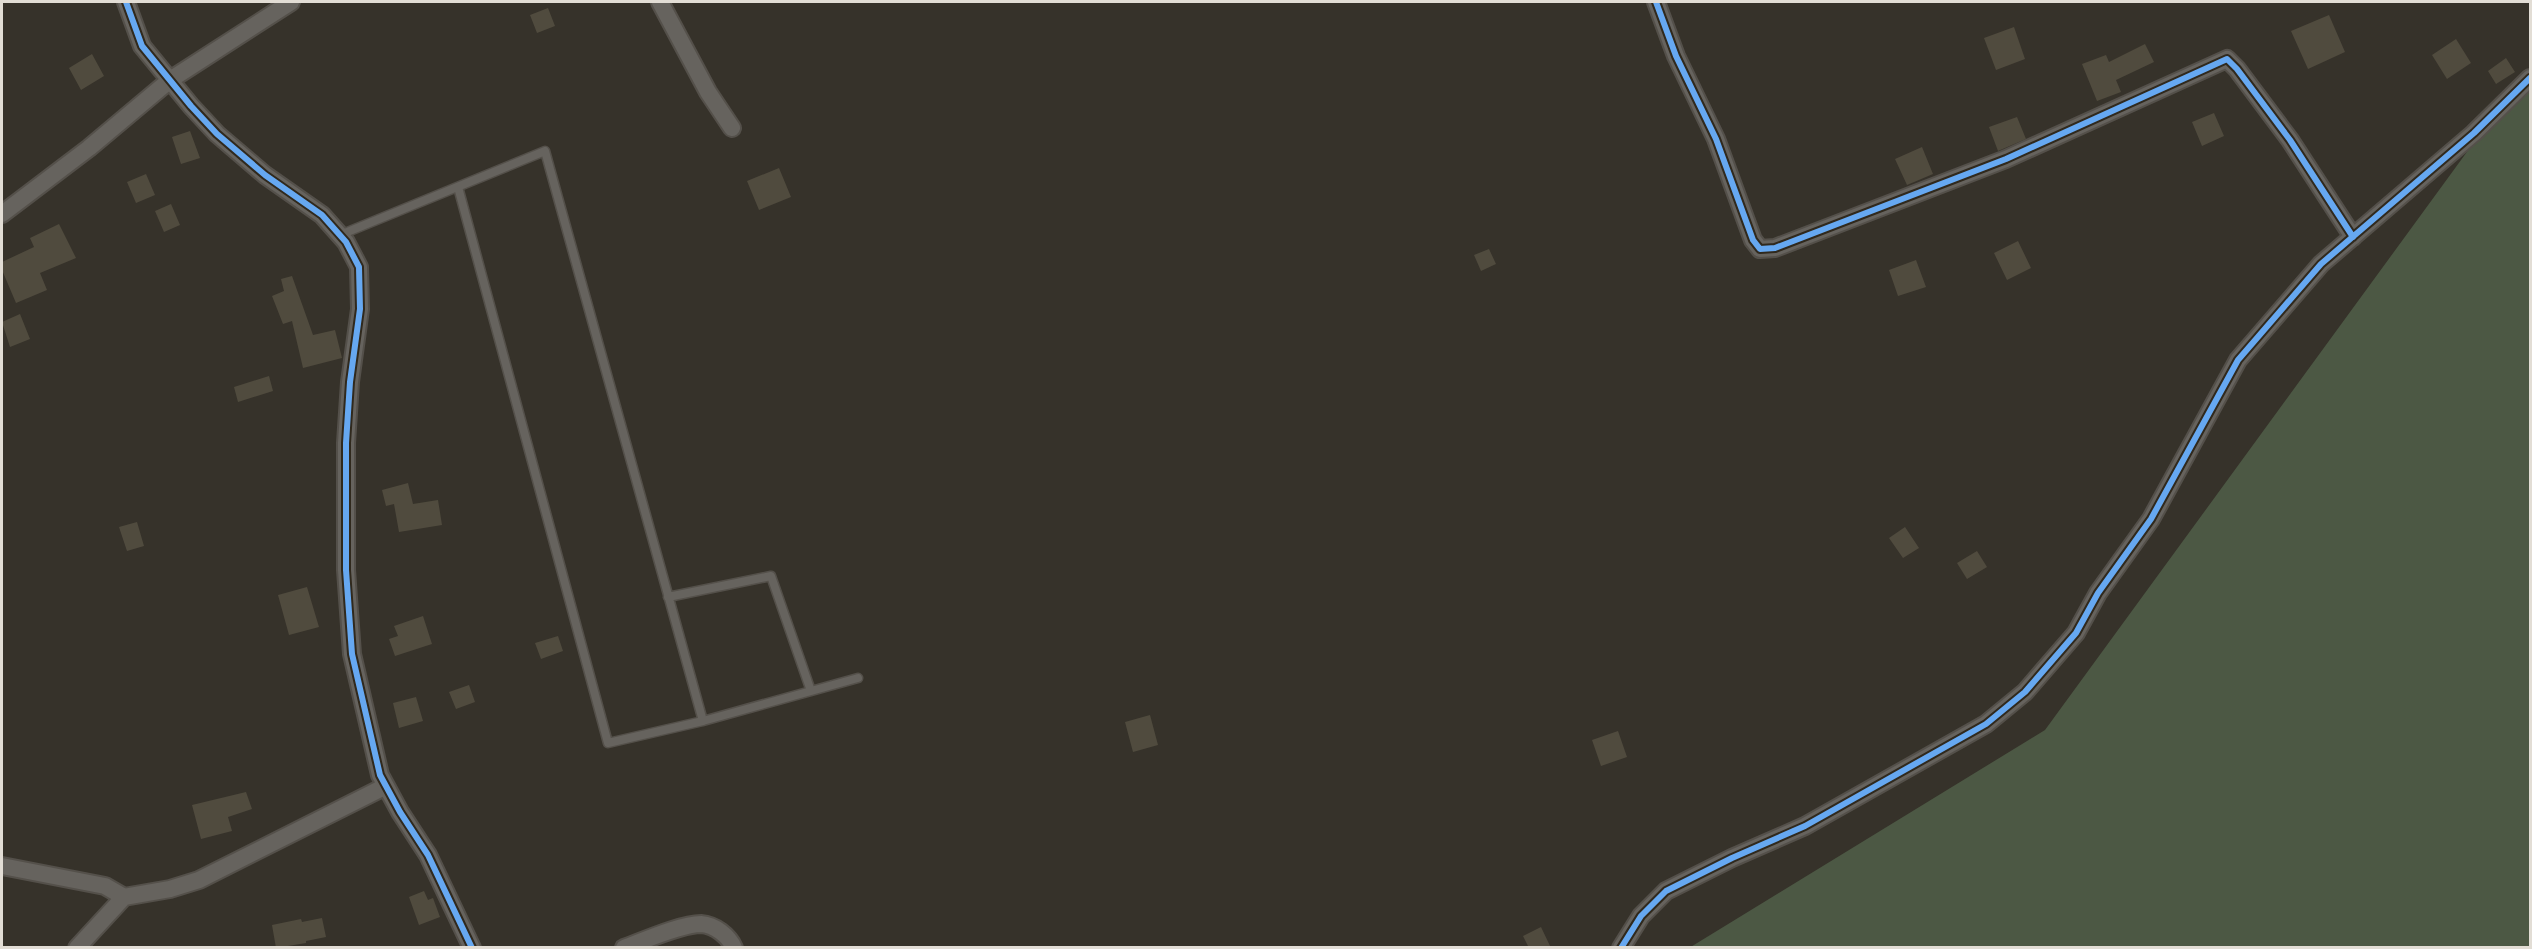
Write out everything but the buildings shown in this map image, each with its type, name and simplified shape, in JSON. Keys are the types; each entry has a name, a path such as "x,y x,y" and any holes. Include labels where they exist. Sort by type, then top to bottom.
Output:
{"street":[{"path":"126,2 142,46 191,106 217,134 265,175 322,215 346,242 359,267 360,309 350,382 346,443 346,570 352,654 380,775 428,855 472,948"},
{"path":"2,214 173,84 291,2"},
{"path":"660,2 708,93 732,129"},
{"path":"1656,2 1676,56 1716,139 1754,240 1760,249 1775,248 2006,159 2227,59 2290,140 2353,237"},
{"path":"1621,948 1641,916 1666,891 1732,858 1805,826 1986,724 2025,692 2076,633 2098,593 2151,519 2238,360 2321,264 2474,133 2530,78"},
{"path":"77,948 124,897 199,880 386,786"},
{"path":"2,866 105,886 124,897"},
{"path":"624,948 702,924 719,930 730,939 734,948"}],"lane":[{"path":"340,235 545,151 703,721"},
{"path":"458,187 608,743 703,721 858,678"},
{"path":"668,597 771,576 811,691"}],"green space":[{"path":"2530,85 2530,947 1689,948 2045,730 2480,134"}],"cycle path":[{"path":"126,2 142,46 191,106 217,134 265,175 322,215 346,242 359,267 360,309 350,382 346,443 346,570 352,654 380,775 400,812 428,855 472,948"},
{"path":"1656,2 1676,56 1716,139 1753,240 1760,249 1775,248 2006,159 2227,59 2290,140 2353,237"},
{"path":"1621,948 1641,916 1666,891 1732,858 1805,826 1986,724 2025,692 2076,633 2098,593 2151,519 2238,360 2321,264 2474,133 2530,78"}]}
